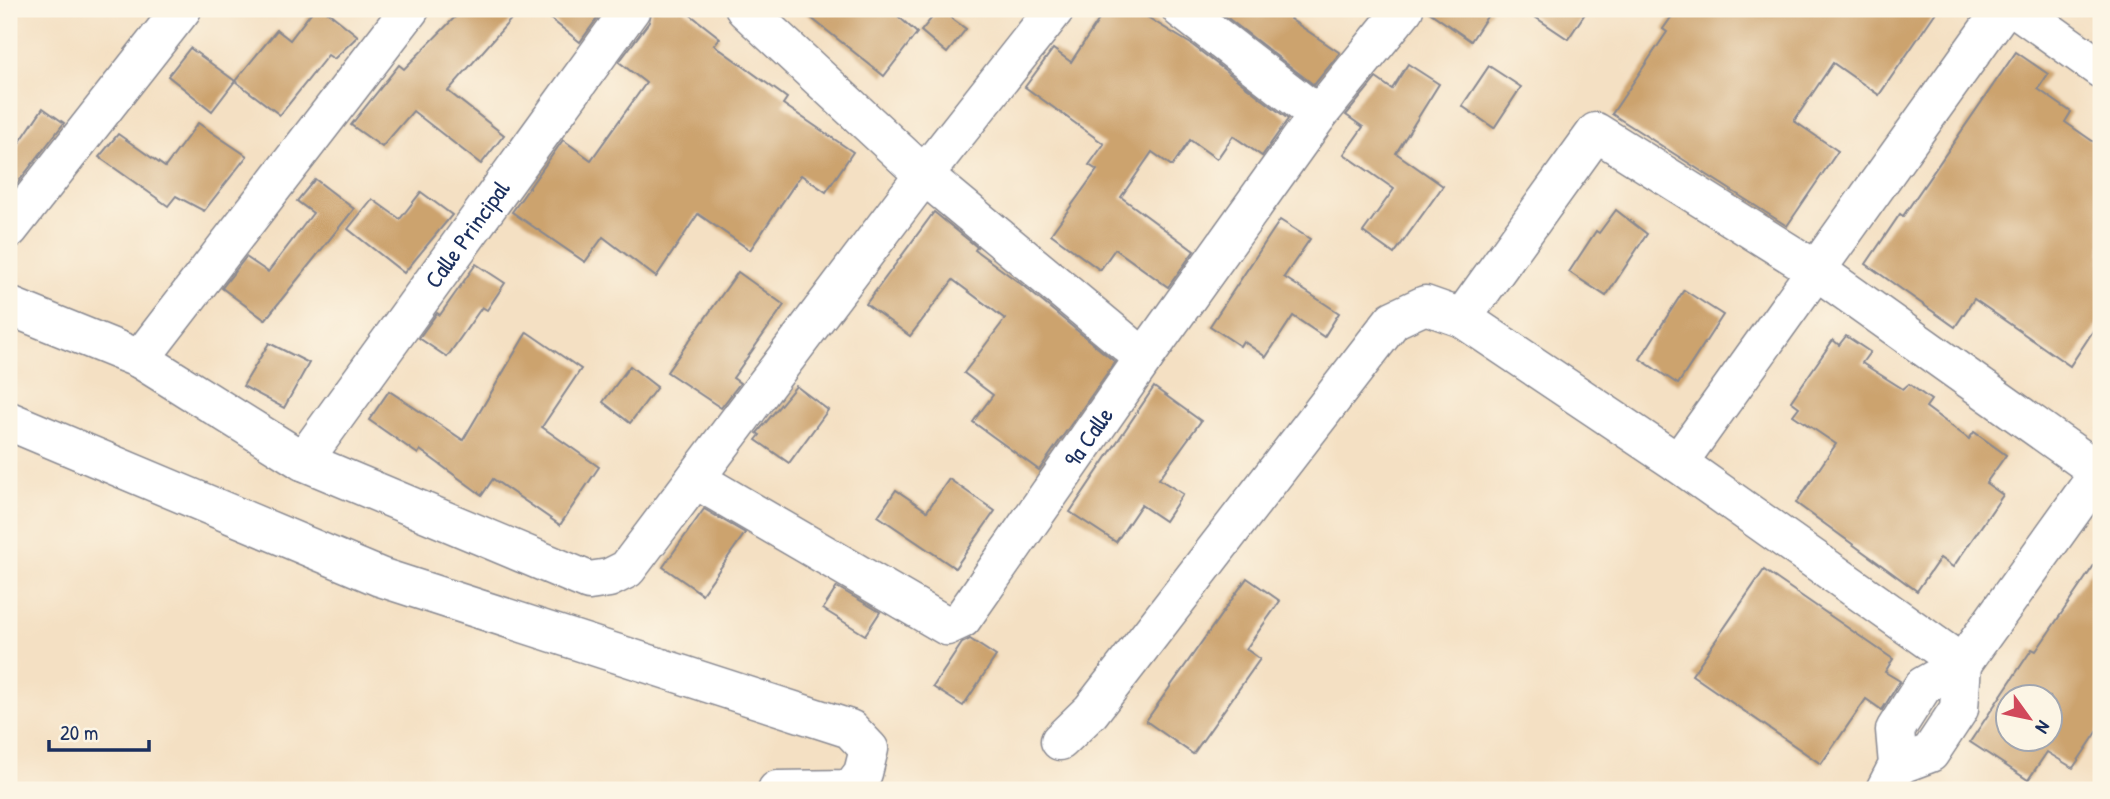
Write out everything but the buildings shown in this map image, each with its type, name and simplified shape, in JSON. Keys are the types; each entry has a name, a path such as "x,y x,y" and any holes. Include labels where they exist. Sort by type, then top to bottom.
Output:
{"street":[{"path":"9,229 182,9"},
{"path":"140,359 410,9"},
{"name":"Calle Principal","path":"303,461 631,9"},
{"path":"745,9 924,175 1144,358"},
{"path":"9,306 140,359 303,461 589,581 609,578 627,569 924,175 1055,9"},
{"path":"1181,9 1318,115"},
{"name":"9a Calle","path":"695,479 947,626 962,619 1318,115 1404,9"},
{"path":"1678,463 2003,9"},
{"path":"2017,9 2101,69"},
{"path":"1462,318 1595,132 1816,270 2101,471 1962,664 1923,686 1895,730 1891,778"},
{"path":"1060,741 1091,711 1393,320 1425,305 1462,318 1678,463 1962,664"},
{"path":"9,421 380,577 850,729 869,749 863,772 851,789 777,790"}]}
